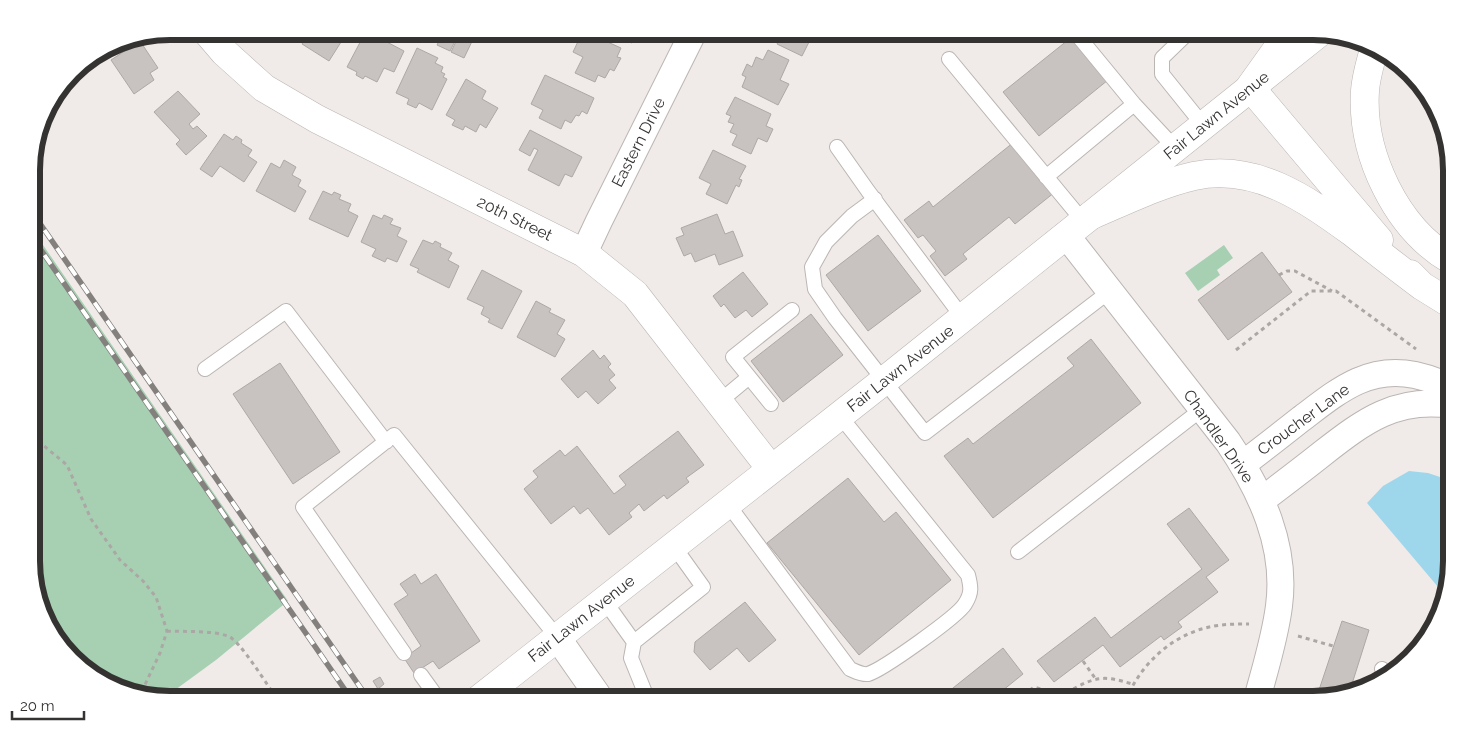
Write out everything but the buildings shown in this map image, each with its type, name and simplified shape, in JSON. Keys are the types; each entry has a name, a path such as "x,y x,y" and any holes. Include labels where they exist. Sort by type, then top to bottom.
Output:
{"main road":[{"name":"20th Street","path":"214,40 224,52 264,88 317,119 584,253 635,294 771,469"},
{"path":"1284,40 1250,87 1398,261 1422,286"},
{"name":"Fair Lawn Avenue","path":"489,691 673,545 840,416 1310,40"},
{"path":"1373,55 1365,90 1366,120 1373,154 1384,183 1400,209 1419,234 1443,256"},
{"path":"1081,224 1164,185 1195,176 1227,173 1260,179 1288,190 1314,205 1422,286 1443,299"}],"street":[{"name":"Eastern Drive","path":"584,253 598,221 689,40"},
{"name":"Chandler Drive","path":"1081,224 1110,291 1243,464 1262,500 1278,554 1281,580 1279,607 1259,691"},
{"name":"Croucher Lane","path":"1243,464 1335,393 1356,381 1380,374 1404,373 1427,378 1443,385"},
{"path":"1262,500 1351,431 1374,417 1396,408 1419,404 1443,405"},
{"path":"557,637 595,691"}],"lane":[{"path":"1081,40 1134,104 1174,148"},
{"path":"1181,40 1162,58 1162,74 1203,125"},
{"path":"949,59 1046,177 1081,224"},
{"path":"1046,177 1134,104"},
{"path":"838,146 963,318"},
{"path":"875,199 852,216 826,242 812,267 815,288 835,318 925,433 1110,291"},
{"path":"771,404 733,357 792,310"},
{"path":"205,370 286,311 386,442"},
{"path":"719,402 749,377"},
{"path":"1018,552 1202,409"},
{"path":"727,503 850,670 866,675 880,670 941,626 964,606 972,590 968,575 840,416"},
{"path":"404,652 303,507 394,435 557,637"},
{"path":"644,691 631,658 634,642 704,587 673,545"},
{"path":"604,600 634,642"},
{"path":"421,675 433,691"}],"path":[{"path":"1437,130 1440,144"},
{"path":"1279,275 1287,271 1295,271 1333,292"},
{"path":"1236,350 1311,291 1336,291 1421,352"},
{"path":"40,443 67,465 91,519 120,560 143,581 156,597 166,631 160,653 143,688"},
{"path":"1129,691 1132,684 1156,653 1189,633 1221,625 1249,624"},
{"path":"166,631 200,632 230,636 241,648 272,691"},
{"path":"1274,631 1333,646"},
{"path":"1083,661 1096,679"},
{"path":"1071,691 1096,679 1114,678 1132,684"},
{"path":"1029,691 1034,687 1045,691"}],"green space":[{"path":"40,241 288,601 216,660 174,691 137,687 105,674 78,653 57,626 50,611 44,594 40,561"},
{"path":"1224,245 1233,258 1217,270 1220,275 1198,291 1185,273"}],"water":[{"path":"1409,471 1428,473 1443,478 1443,561 1439,589 1367,503 1383,486"}],"railway":[{"path":"40,224 363,691"},
{"path":"40,249 346,691"}]}
